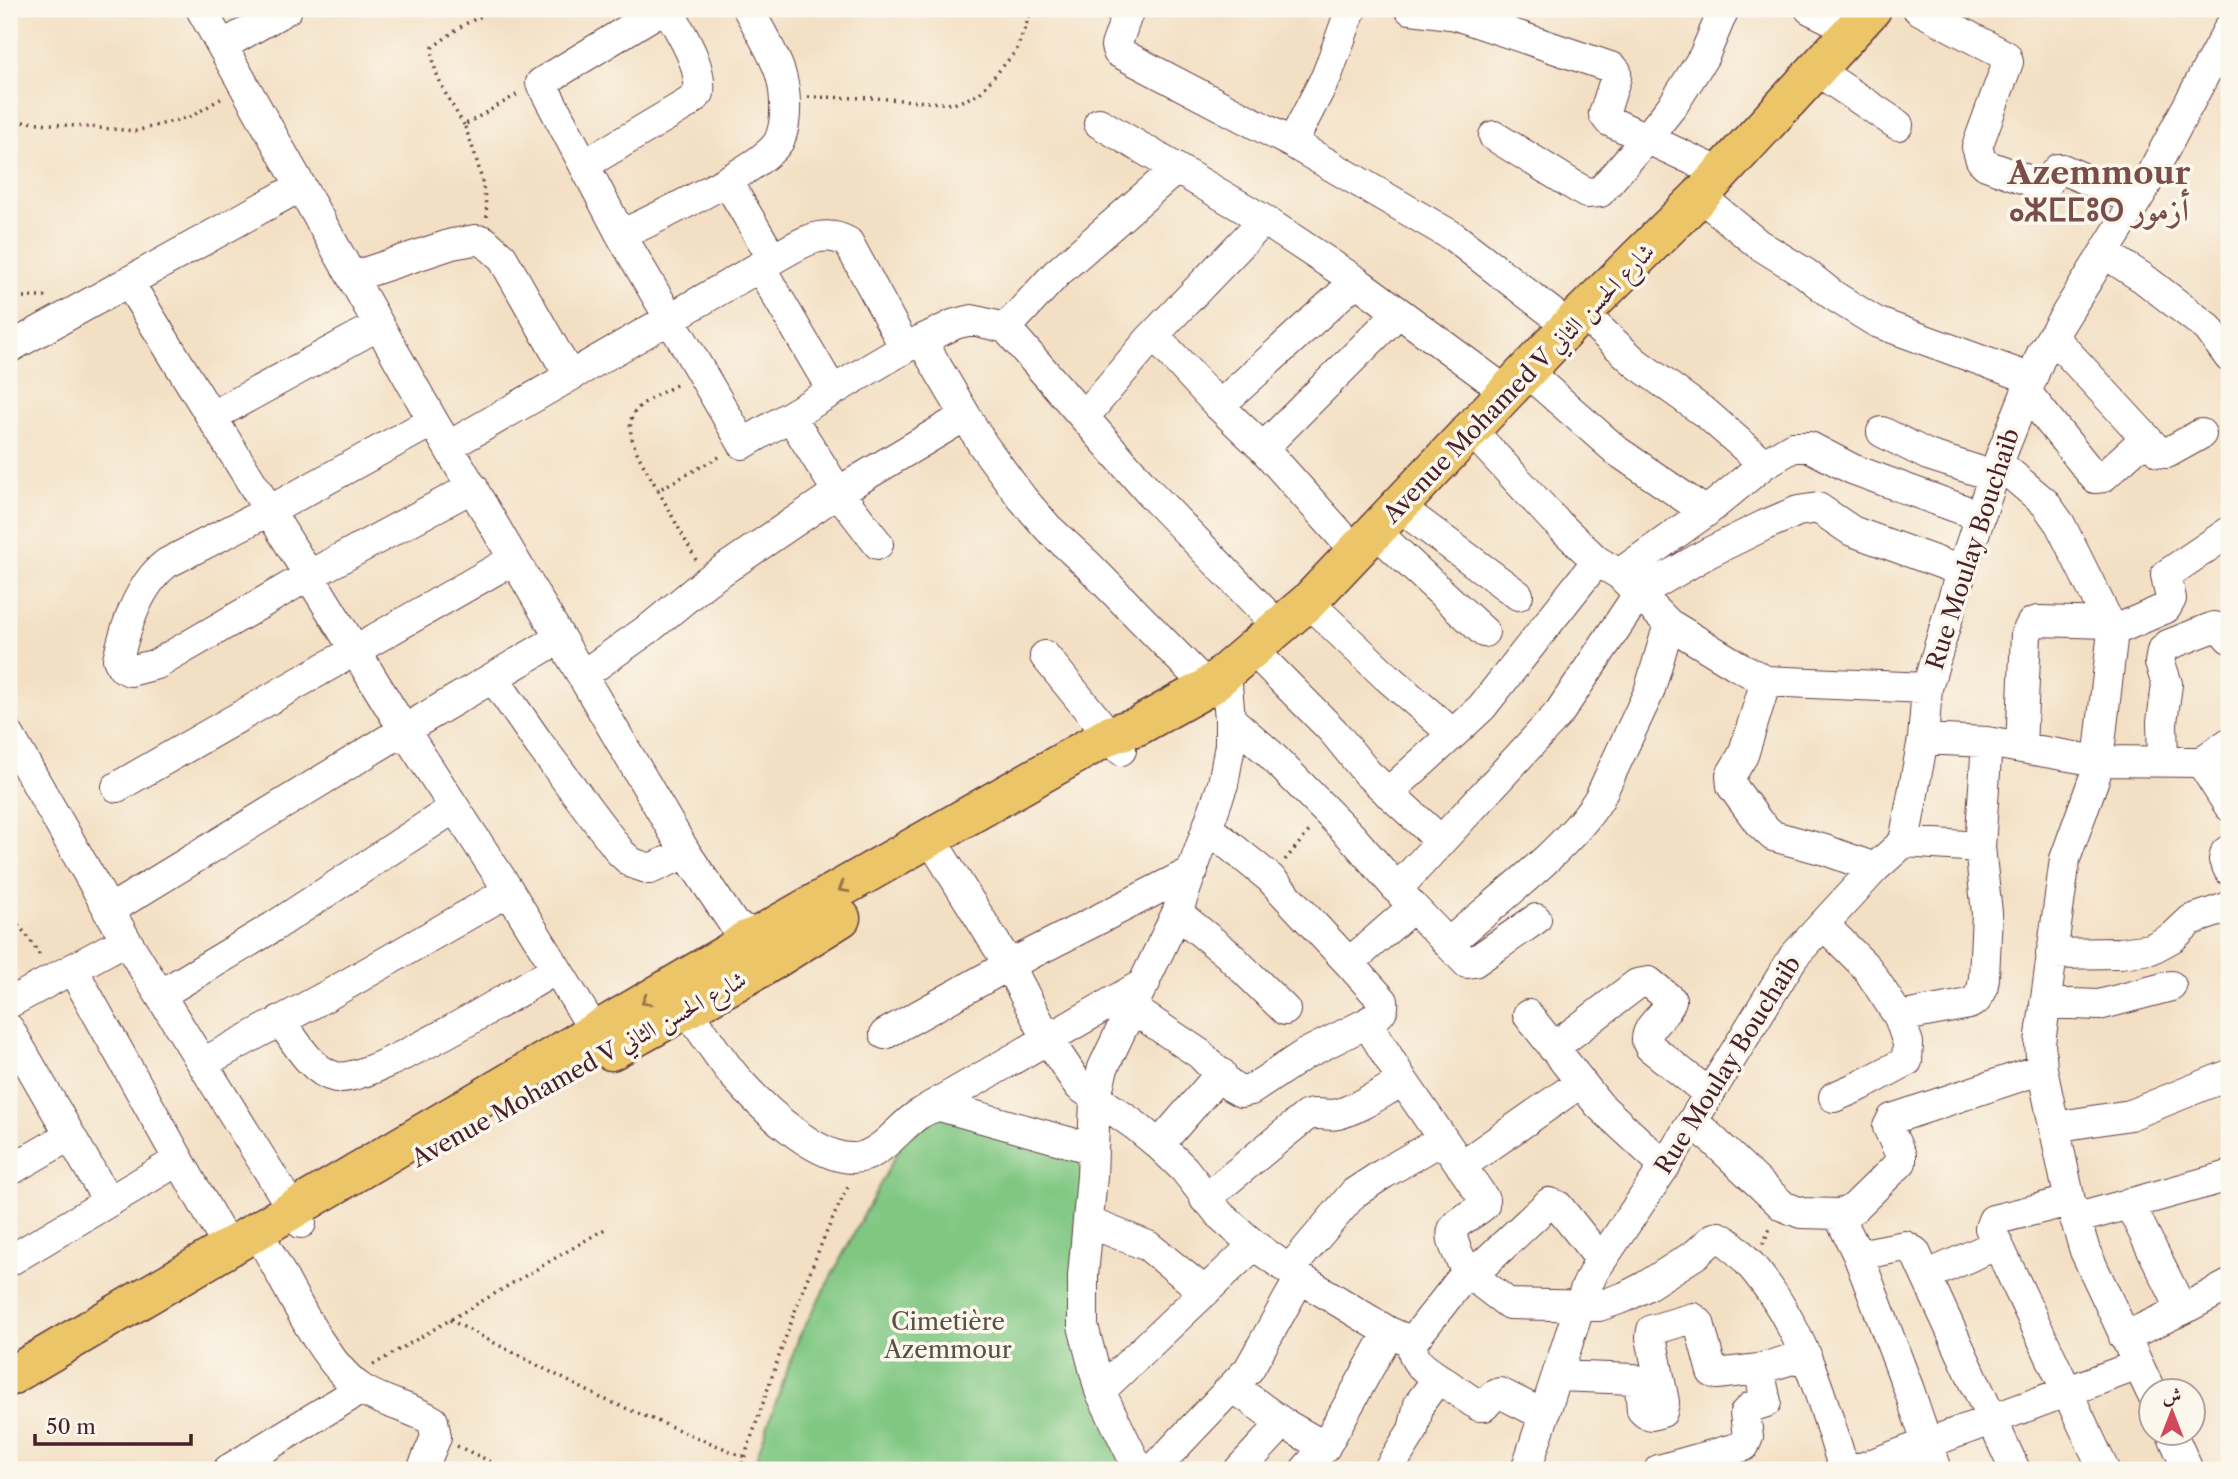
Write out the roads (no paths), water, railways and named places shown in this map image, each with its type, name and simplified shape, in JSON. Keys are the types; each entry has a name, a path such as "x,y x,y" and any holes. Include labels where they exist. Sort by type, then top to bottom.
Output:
{"main road":[{"name":"Avenue Mohamed V شارع الحسن الثاني","path":"297,1217 594,1030 936,848 1123,737 1241,659 1308,602 1576,319 1711,185 1863,20"},
{"name":"Avenue Mohamed V شارع الحسن الثاني","path":"9,1377 250,1241 687,1009 748,950"},
{"name":"Avenue Mohamed V شارع الحسن الثاني","path":"9,1397 250,1241"}],"street":[{"path":"201,9 433,421 686,853 748,950"},
{"path":"222,46 287,9"},
{"path":"662,9 541,83 621,235 743,444 913,344 955,324 972,320 1006,328 1150,492 1241,659 1230,719 1230,745 1223,784 1177,913 1103,1068 1095,1099 1082,1290 1083,1326 1100,1391 1139,1470"},
{"path":"584,165 688,103 699,93 700,82 695,61 668,9"},
{"path":"1129,9 1116,46 1118,52 1292,143 1454,237 1576,319 1708,415 1765,464"},
{"path":"1292,143 1327,75 1351,9"},
{"path":"1410,9 1456,15 1613,68 1616,77 1605,108 1605,118 1646,139 1711,185 1758,244 1805,273 1834,296 1876,322 2029,386 2095,478 2103,477 2146,438"},
{"path":"1494,136 1586,193 1594,194 1605,188 1673,105 1704,56 1724,9"},
{"path":"1810,9 1863,20"},
{"path":"1918,9 2006,56 2008,62 1978,147 1981,160 1986,165 2041,185 2049,182 2057,169 2062,169 2136,201"},
{"path":"621,235 727,181 778,142 785,96 780,72 755,12"},
{"name":"Rue Moulay Bouchaib","path":"1526,1469 1579,1306 1601,1260 1665,1166 1784,970 1875,868 1904,842 1923,738 1927,688 1996,469 2042,353 2136,201 2229,28"},
{"path":"1816,70 1898,125"},
{"path":"1099,123 1265,220 1356,281 1398,313 1517,382 1706,512"},
{"path":"1006,328 1057,273 1176,169"},
{"path":"727,181 832,390"},
{"path":"9,348 301,186"},
{"path":"1084,418 1154,335 1265,220"},
{"path":"449,446 766,263 821,235 835,235 848,242 913,344 1022,498 1048,528 1088,565 1241,659 1333,731 1367,773 1441,841"},
{"path":"352,277 452,244 484,241 502,257 569,375"},
{"path":"2104,253 2219,320 2229,357"},
{"path":"1219,406 1356,281"},
{"path":"129,283 354,650 509,891 594,1030"},
{"path":"1263,448 1398,313"},
{"path":"211,418 379,325"},
{"path":"1154,335 1219,406 1263,448 1377,530 1484,632"},
{"path":"2052,336 2159,452 2167,453 2202,434"},
{"path":"583,675 651,627 707,581 838,492 965,416"},
{"path":"790,417 838,492 878,544"},
{"path":"433,421 269,511 167,563 155,572 143,590 123,640 118,659 122,667 130,671 157,664 308,576 473,487"},
{"path":"1472,431 1553,520 1669,624 1766,681 1927,688"},
{"path":"1882,432 1928,455 1996,469 2045,503 2060,524 2111,627 2098,761 2065,859 2040,1043 2042,1069 2072,1210 2097,1280 2144,1378"},
{"path":"1388,793 1618,576 1706,512 1765,464 1793,447 1810,447 1852,469 1980,516"},
{"path":"1618,576 1708,553 1765,525 1809,508 1818,508 1829,513 1845,527 1866,537 1962,571"},
{"path":"1377,530 1518,595"},
{"path":"2021,747 2026,634 2032,623 2038,621 2111,627 2166,608 2171,599 2166,575 2229,531"},
{"path":"117,788 514,559"},
{"path":"1349,963 1405,898 1441,841 1559,713 1618,576"},
{"path":"1308,602 1387,677 1453,734"},
{"path":"1449,943 1541,863 1589,814 1599,799 1649,692 1669,624"},
{"path":"2163,761 2162,722 2167,684 2160,663 2162,652 2168,645 2214,627 2221,628 2229,638"},
{"path":"108,911 404,730 561,638"},
{"path":"1045,656 1123,737"},
{"path":"494,679 540,746 621,853 632,863 650,869 686,853"},
{"path":"1766,681 1743,755 1731,775 1732,786 1773,836 1825,850 1875,868"},
{"path":"1230,719 1269,753 1326,811 1464,961 1471,964 1536,919"},
{"path":"9,735 108,911 297,1217"},
{"path":"1923,738 1987,742 2098,761 2202,762 2229,743"},
{"path":"1899,1017 1969,1003 1976,1000 1982,990 1988,932 1980,847 1987,742"},
{"path":"2202,762 2229,806"},
{"path":"160,995 273,928 454,808"},
{"path":"1139,996 1237,1091 1245,1092 1305,1054 1382,1013 1383,1001 1270,878 1208,828"},
{"path":"1904,842 1980,847"},
{"path":"936,848 1009,965 1072,1079 1159,1145 1184,1169 1205,1199 1233,1228 1295,1274 1400,1337 1416,1362 1438,1378 1479,1406 1484,1406 1500,1393 1544,1415"},
{"path":"2229,850 2224,860 2229,870"},
{"path":"885,1034 1009,965 1193,871"},
{"path":"203,1063 509,891"},
{"path":"2052,954 2120,953 2151,949 2173,937 2191,920 2229,907"},
{"path":"1177,913 1228,954 1285,1010"},
{"path":"1823,924 1867,968 1899,1017 1908,1043 1907,1061 1834,1097"},
{"path":"9,1003 126,940"},
{"path":"280,1020 321,1071 334,1076 353,1075 426,1043 556,969"},
{"path":"64,974 179,1160 250,1241 315,1334 356,1384 429,1418 436,1425 436,1437 422,1470"},
{"path":"1553,1048 1637,984 1649,982 1671,1000 1669,1007 1649,1029 1647,1041 1650,1047 1708,1093"},
{"path":"2045,1003 2099,1005 2171,986"},
{"path":"687,1009 736,1077 795,1134 827,1152 864,1156 884,1144 930,1107 1047,1038 1139,996"},
{"path":"1528,1014 1580,1083 1619,1126 1665,1166"},
{"path":"1367,1023 1485,1202 1481,1209 1458,1223 1453,1231 1453,1240 1469,1274 1509,1304 1600,1306 1625,1297 1673,1270 1714,1238 1724,1239 1762,1277 1806,1355 1823,1399 1844,1470"},
{"path":"9,1029 108,1201"},
{"path":"1693,1121 1783,1206 1801,1213 1839,1214 1854,1208 1902,1163 1888,1127 1892,1119 2042,1069"},
{"path":"1159,1145 1221,1073"},
{"path":"2054,1127 2130,1115 2229,1075"},
{"path":"1205,1199 1306,1116 1312,1113 1343,1113 1403,1081"},
{"path":"1461,1166 1580,1083"},
{"path":"930,1107 947,1108 1093,1149"},
{"path":"9,1171 69,1136"},
{"path":"1153,1470 1233,1387 1259,1354 1295,1274 1354,1194 1443,1139"},
{"path":"9,1261 179,1160"},
{"path":"2104,1470 1990,1227 1993,1220 2129,1203 2229,1176"},
{"path":"1305,1470 1325,1447 1400,1337 1549,1203 1558,1206 1601,1260"},
{"path":"2129,1203 2182,1310"},
{"path":"1839,1214 1858,1255 1931,1457"},
{"path":"1088,1222 1148,1247 1205,1292"},
{"path":"1926,1276 1998,1244"},
{"path":"1100,1391 1254,1245"},
{"path":"1858,1255 1905,1246 1915,1252 2015,1470"},
{"path":"2124,1337 2229,1285"},
{"path":"1558,1376 1634,1379 1640,1386 1642,1410 1651,1415 1662,1412 1664,1402 1651,1337 1652,1330 1693,1318 1699,1323 1712,1372 1717,1374 1759,1369 1806,1355"},
{"path":"1856,1470 1931,1457 1992,1420 2138,1365"},
{"path":"1659,1470 1744,1446 1748,1437 1745,1413 1751,1407 1766,1402 1759,1369"},
{"path":"1395,1467 1413,1430 1419,1404 1438,1378"},
{"path":"228,1470 356,1384"},
{"path":"1233,1387 1283,1423 1325,1447"},
{"path":"1239,1470 1283,1423"},
{"path":"2178,1448 2188,1470"}],"district":[{"name":"Azemmour ⴰⵣⵎⵎⵓⵔ أزمور","path":"2099,192"}],"park label":[{"name":"Cimetière Azemmour","path":"948,1336"}]}
